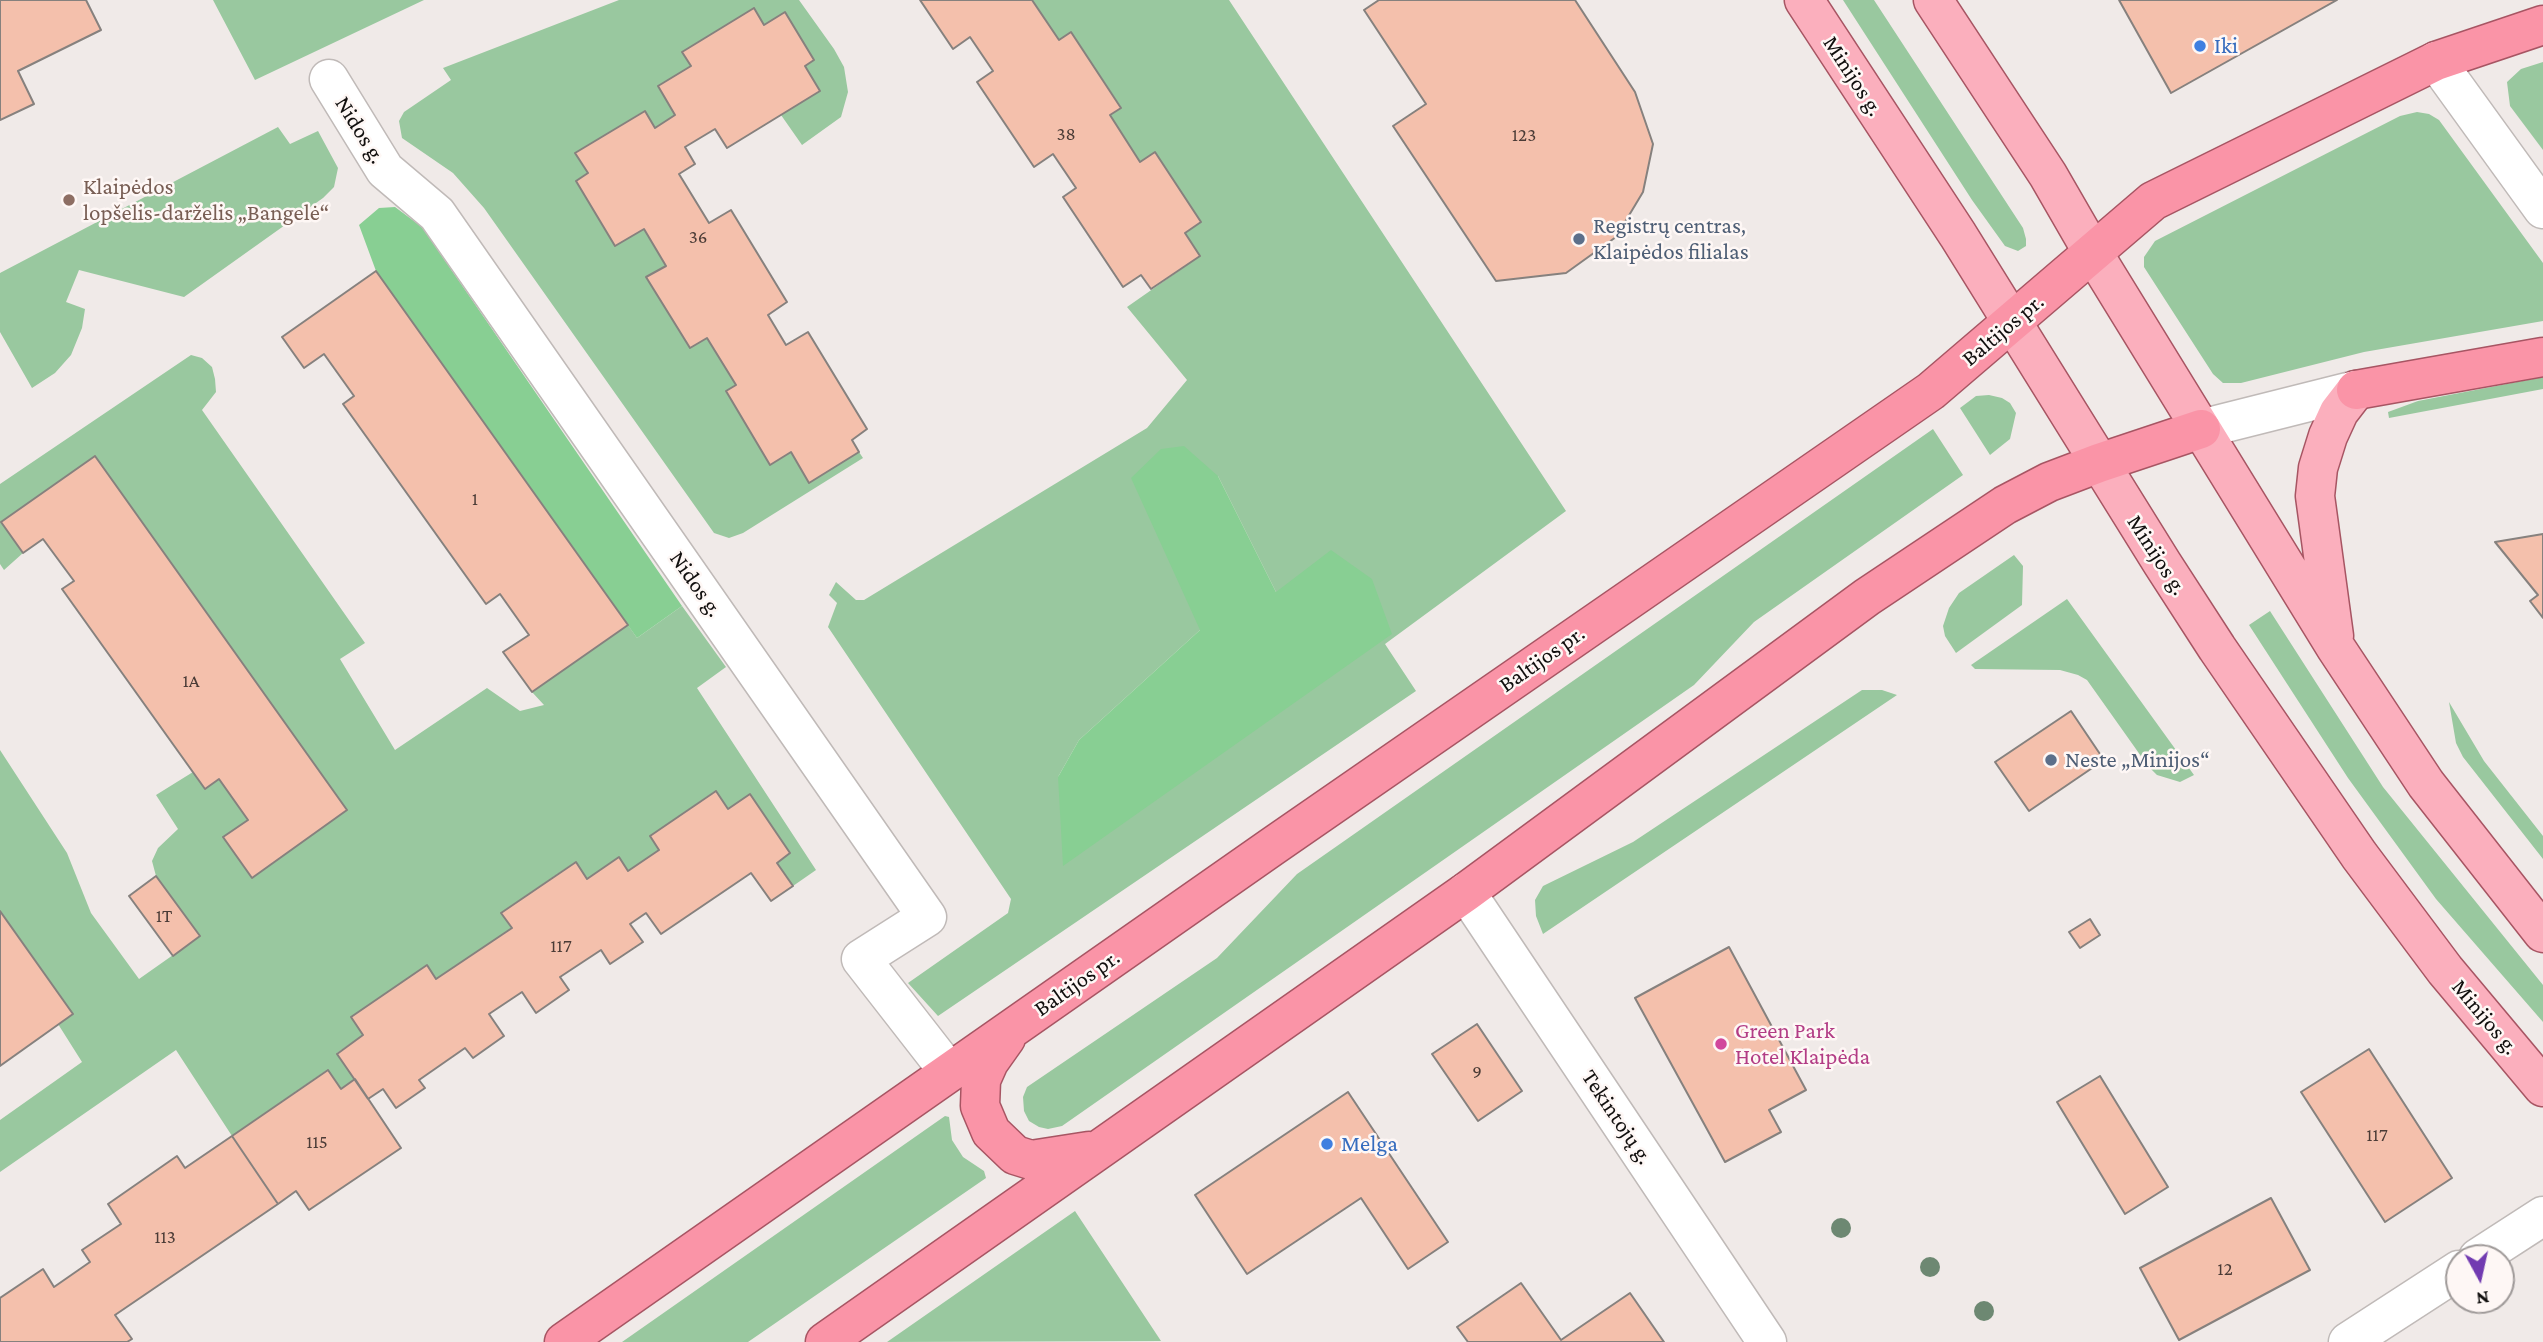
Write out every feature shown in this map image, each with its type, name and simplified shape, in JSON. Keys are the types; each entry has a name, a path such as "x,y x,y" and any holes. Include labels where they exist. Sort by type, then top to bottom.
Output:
{"highway":[{"name":"Baltijos pr.","path":"564,1342 1931,391 2153,201 2436,61 2543,24"},
{"path":"2356,390 2543,357"},
{"path":"825,1342 1466,892 1867,597 2005,505 2049,482 2201,429"},
{"path":"1016,1025 989,1062 981,1080 980,1106 991,1132 1002,1146 1015,1155 1031,1160 1101,1148"}],"main road":[{"name":"Minijos g.","path":"1804,0 1958,235 2210,637 2359,855 2445,970 2543,1087"},
{"path":"1933,0 2048,175 2093,253 2336,648 2426,784 2543,933"},
{"path":"2336,648 2315,496 2318,468 2328,436 2339,412 2356,390"}],"street":[{"path":"2436,61 2543,209"},
{"name":"Nidos g.","path":"329,79 385,170 437,214 927,917 861,959 949,1072"},
{"path":"2201,429 2356,390"},
{"name":"Tekintojų g.","path":"1466,892 1767,1342"},
{"path":"2500,1244 2543,1216"},
{"path":"2348,1342 2445,1279"}],"green space":[{"path":"213,0 424,0 255,80"},
{"path":"619,0 799,0 844,67 848,92 841,117 802,145 781,115 820,91 805,66 814,60 785,12 764,25 754,8 683,52 691,66 658,86 675,115 655,128 644,111 576,153 588,173 576,181 615,246 644,229 666,266 647,278 690,348 707,338 736,385 726,391 770,464 791,452 810,482 859,452 863,458 743,533 729,538 714,533 484,208 453,173 402,138 399,121 404,112 451,80 443,68"},
{"path":"1032,0 1229,0 1566,511 1385,644 1416,691 938,1016 908,983 1008,913 1011,899 828,627 837,603 829,595 836,582 856,600 864,600 1147,428 1187,380 1127,307 1200,256 1185,233 1201,222 1155,152 1140,162 1110,115 1121,107 1071,32 1059,40","holes":["1218,476 1276,592 1058,777 1079,740 1200,630"]},
{"path":"1843,0 1874,0 2023,228 2026,246 2018,251 2005,246 1972,200"},
{"path":"2543,62 2543,150 2510,106 2507,82 2521,69"},
{"path":"2417,112 2429,114 2439,120 2543,263 2543,321 2364,352 2241,383 2223,383 2213,374 2144,267 2144,257 2155,241 2400,116"},
{"path":"278,127 290,144 318,131 338,168 334,187 323,198 184,297 79,270 66,302 85,309 82,328 71,355 55,373 32,388 0,332 0,273"},
{"path":"395,207 422,227 682,606 637,638 376,271 359,225 379,208"},
{"path":"191,355 202,358 212,367 215,379 216,392 202,410 365,643 340,659 395,750 487,688 520,711 544,705 532,692 628,625 637,638 682,606 726,667 697,688 816,870 793,886 777,863 790,853 750,795 728,809 715,791 650,836 659,850 628,871 619,857 587,879 575,862 502,912 512,928 436,979 427,966 351,1017 363,1035 337,1053 355,1079 341,1089 327,1070 232,1136 176,1050 0,1172 0,1120 82,1062 58,1024 73,1014 0,911 0,750 67,853 91,913 139,979 200,936 156,876 152,861 158,848 178,829 156,795 193,772 205,789 219,779 248,820 223,837 252,878 347,810 95,456 2,522 23,553 4,570 0,564 0,484"},
{"path":"2543,377 2543,389 2389,418 2388,412 2418,401"},
{"path":"1989,395 2010,403 2016,413 2010,439 1990,455 1960,408 1976,396"},
{"path":"1933,429 1963,475 1754,622 1694,685 1062,1126 1048,1129 1029,1121 1024,1111 1023,1097 1027,1087 1217,958 1297,874"},
{"path":"1184,446 1218,476 1276,592 1331,550 1372,579 1392,634 1063,866 1058,777 1079,740 1200,630 1131,478 1161,449"},
{"path":"2014,555 2023,566 2022,605 1956,653 1945,636 1943,626 1949,608 1959,593"},
{"path":"2067,599 2194,775 2180,782 2157,775 2087,680 2078,675 2060,670 1975,669 1971,665"},
{"path":"2270,611 2383,787 2543,985 2543,1022 2436,899 2348,778 2249,625"},
{"path":"1862,690 1882,690 1897,695 1543,934 1536,916 1535,900 1543,886 1633,842"},
{"path":"2449,702 2484,761 2543,836 2543,859 2463,757 2456,743"},
{"path":"945,1116 949,1117 952,1140 963,1157 984,1171 986,1178 748,1342 622,1342"},
{"path":"1075,1211 1161,1341 887,1342"}],"building":[{"path":"0,0 86,0 101,30 18,71 34,104 0,120"},
{"path":"920,0 1032,0 1059,40 1071,32 1121,108 1110,115 1140,162 1155,152 1201,222 1185,233 1200,256 1151,289 1141,275 1123,287 1063,197 1076,188 1053,154 1034,167 977,82 993,71 970,37 953,49"},
{"path":"1379,0 1575,0 1635,92 1653,144 1643,192 1616,237 1566,273 1496,281 1393,126 1426,104 1364,10"},
{"name":"Iki","path":"2119,0 2337,0 2171,93"},
{"path":"754,8 764,25 785,12 814,60 805,66 820,91 727,148 715,129 685,147 695,164 679,174 709,223 731,210 787,302 768,315 786,345 808,332 867,429 852,440 859,452 809,483 791,452 770,465 726,391 736,385 707,338 690,348 646,277 666,266 644,229 615,246 576,181 588,173 575,153 645,111 655,128 675,115 658,86 691,66 682,52"},
{"path":"376,271 628,625 532,692 503,652 529,635 500,594 486,604 343,404 354,396 324,354 304,368 282,337"},
{"path":"95,456 347,810 252,878 223,837 248,820 219,779 205,789 62,589 74,581 43,539 23,553 1,522"},
{"path":"2543,534 2543,618 2530,601 2538,595 2495,542"},
{"path":"2071,711 2104,760 2029,811 1995,762"},
{"path":"716,791 728,809 750,794 790,853 777,863 793,886 771,901 751,873 661,934 646,913 630,924 643,942 610,964 601,950 560,977 569,990 536,1013 522,992 489,1014 504,1036 473,1058 465,1048 419,1080 425,1088 396,1108 383,1089 368,1099 337,1054 363,1035 351,1017 427,965 436,979 512,928 501,913 576,862 587,879 619,857 628,871 659,850 650,836"},
{"path":"156,876 200,936 173,956 129,896"},
{"path":"0,911 73,1014 0,1066"},
{"path":"2090,919 2100,935 2080,948 2069,932"},
{"name":"Green Park Hotel Klaipėda","path":"1729,947 1806,1090 1769,1110 1781,1132 1725,1162 1635,998"},
{"path":"1477,1024 1522,1091 1478,1121 1432,1054"},
{"path":"2369,1049 2452,1178 2385,1222 2301,1092"},
{"path":"328,1070 341,1089 355,1079 401,1148 309,1210 296,1191 278,1204 232,1136"},
{"path":"2100,1076 2168,1187 2125,1214 2057,1102"},
{"name":"Melga","path":"1348,1092 1448,1242 1408,1269 1361,1198 1247,1274 1195,1195"},
{"path":"232,1136 278,1204 115,1315 132,1339 127,1342 0,1342 0,1298 43,1269 54,1287 90,1262 82,1250 121,1224 108,1204 177,1156 185,1168"},
{"path":"2271,1198 2310,1270 2179,1340 2140,1268"},
{"path":"1521,1283 1561,1340 1630,1293 1664,1342 1468,1342 1457,1327"}],"place":[{"name":"Iki","path":"2200,46"},
{"name":"Klaipėdos lopšelis-darželis „Bangelė“","path":"69,200"},
{"name":"Registrų centras, Klaipėdos filialas","path":"1579,239"},
{"name":"Neste „Minijos“","path":"2051,760"},
{"name":"Green Park Hotel Klaipėda","path":"1721,1044"},
{"name":"Melga","path":"1327,1144"}]}
